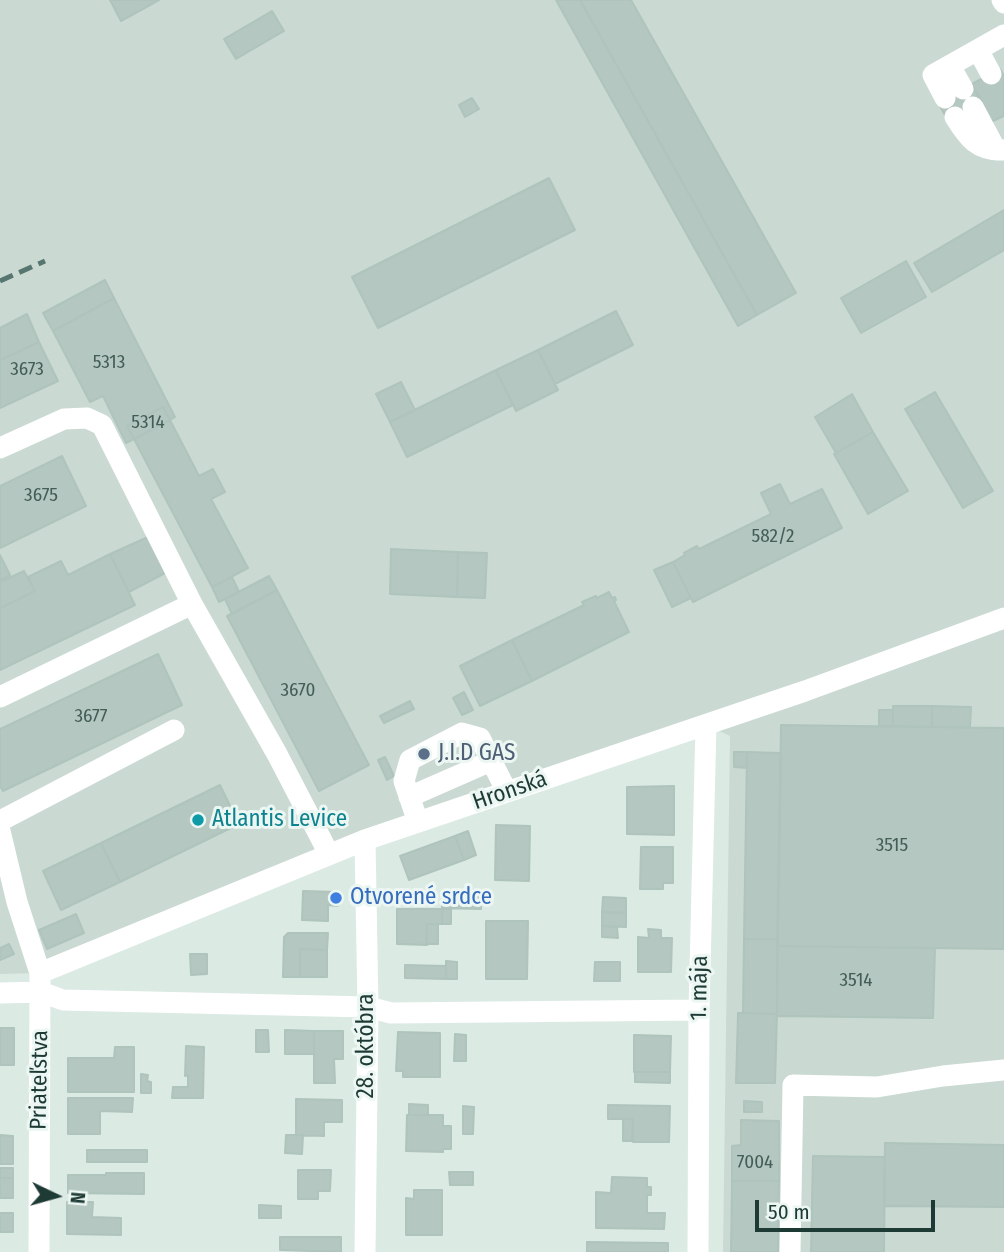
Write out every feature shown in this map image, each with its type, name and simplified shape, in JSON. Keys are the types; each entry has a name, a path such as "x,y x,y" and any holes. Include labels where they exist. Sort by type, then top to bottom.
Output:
{"street":[{"path":"1000,150 981,147 966,135 959,103 942,70 1004,35"},
{"path":"978,50 991,74"},
{"path":"0,448 64,419 87,418 102,425 192,604 277,754 329,854"},
{"path":"0,697 192,604"},
{"name":"Hronská","path":"0,993 41,982 365,840 805,691 1004,618"},
{"name":"1. mája","path":"698,1252 699,1010 706,725"},
{"path":"0,821 174,730"},
{"path":"418,822 404,781 410,760 462,733 480,738 507,792"},
{"path":"409,797 491,761"},
{"name":"Priateľstva","path":"0,831 17,902 41,982 38,1252"},
{"name":"28. októbra","path":"365,840 368,1007 365,1252"},
{"name":"Hronská","path":"41,982 63,1000 368,1007 391,1013 699,1010"},
{"path":"790,1252 793,1085 877,1087 943,1076 1004,1070"}],"shaded area":[{"path":"0,0 1004,0 1004,1252 723,1252 730,736 706,725 365,840 40,973 0,974"}],"building":[{"path":"110,0 159,0 121,21"},
{"path":"556,0 580,0 757,315 738,326"},
{"path":"580,0 631,0 796,293 757,315"},
{"path":"272,11 284,31 236,59 224,39"},
{"path":"1000,69 1004,76 1004,116 991,122 972,84"},
{"path":"972,84 982,102 948,121 938,102"},
{"path":"472,98 479,109 465,117 459,105"},
{"path":"549,178 575,230 378,328 352,277"},
{"path":"1004,210 1004,250 932,292 914,263"},
{"path":"906,261 926,297 861,333 841,298"},
{"path":"105,280 114,298 53,331 43,313"},
{"path":"114,298 175,417 170,420 163,407 127,426 134,439 126,443 103,396 90,402 53,331"},
{"path":"616,311 633,345 555,384 538,350"},
{"path":"27,314 39,342 0,360 0,328"},
{"path":"39,342 58,381 0,408 0,360"},
{"path":"538,350 558,390 516,411 496,370"},
{"path":"496,370 513,405 407,457 390,422"},
{"path":"401,382 415,410 390,422 376,394"},
{"path":"935,392 993,491 963,508 905,409"},
{"path":"852,394 873,432 836,453 815,417"},
{"path":"163,407 170,420 134,439 127,426"},
{"path":"170,420 199,476 213,469 225,492 211,499 248,568 212,587 134,439"},
{"path":"873,432 908,491 868,514 834,454"},
{"path":"62,456 86,506 0,548 0,486"},
{"path":"780,484 790,504 822,489 842,528 693,602 673,562 697,546 699,549 771,514 761,493"},
{"path":"148,537 167,572 129,592 110,554"},
{"path":"391,549 458,552 457,597 390,594"},
{"path":"458,552 487,553 485,598 457,597"},
{"path":"110,554 135,605 0,670 0,608 35,591 28,577 61,561 68,575"},
{"path":"0,555 10,575 0,580"},
{"path":"673,562 691,598 672,607 654,570"},
{"path":"24,571 35,591 0,608 0,582"},
{"path":"269,576 277,590 232,614 225,599"},
{"path":"232,577 239,592 219,602 212,587"},
{"path":"277,590 369,765 319,791 227,616"},
{"path":"609,592 612,598 615,597 614,601 629,632 532,681 512,640 584,605 582,602"},
{"path":"512,640 532,681 480,706 460,666"},
{"path":"158,654 182,705 3,791 0,786 0,729"},
{"path":"464,692 473,710 462,715 453,698"},
{"path":"410,701 414,709 384,723 380,716"},
{"path":"893,706 932,706 932,727 893,726"},
{"path":"932,706 971,707 970,727 932,727"},
{"path":"879,710 893,710 893,726 879,726"},
{"path":"781,725 1004,728 1004,949 777,946"},
{"path":"734,752 747,752 747,768 734,767"},
{"path":"747,752 781,753 778,939 744,939"},
{"path":"385,757 394,776 387,780 378,760"},
{"path":"220,785 239,824 120,882 101,843"},
{"path":"674,786 674,835 627,834 627,787"},
{"path":"496,825 530,826 529,881 495,880"},
{"path":"468,831 476,855 464,860 455,836"},
{"path":"455,836 464,860 409,880 400,856"},
{"path":"101,843 120,882 61,910 43,871"},
{"path":"641,847 673,847 673,883 663,883 663,889 640,889"},
{"path":"303,891 337,892 341,895 341,902 337,906 328,905 328,921 302,920"},
{"path":"481,896 481,909 442,908 442,897"},
{"path":"603,897 626,898 626,913 602,912"},
{"path":"397,909 442,909 442,924 427,924 427,945 397,944"},
{"path":"442,909 451,909 451,924 442,924"},
{"path":"602,912 626,913 626,927 602,926"},
{"path":"76,914 84,933 47,949 39,930"},
{"path":"486,921 528,921 527,979 486,979"},
{"path":"427,924 438,924 438,944 426,944"},
{"path":"602,926 617,927 618,938 602,937"},
{"path":"648,929 661,930 661,938 672,938 671,972 638,972 638,937 649,938"},
{"path":"288,933 328,933 327,950 300,949 300,977 283,977 284,937"},
{"path":"744,939 778,939 777,1014 743,1013"},
{"path":"9,944 14,954 0,960 0,948"},
{"path":"777,946 935,948 933,1018 777,1016"},
{"path":"300,949 327,950 327,977 300,977"},
{"path":"190,954 207,954 207,974 191,975"},
{"path":"446,961 457,962 457,979 446,979"},
{"path":"595,962 620,962 620,981 594,981"},
{"path":"405,965 446,966 446,979 405,978"},
{"path":"738,1013 777,1014 775,1083 736,1083"},
{"path":"0,1028 14,1028 14,1065 0,1065"},
{"path":"256,1030 268,1030 269,1052 256,1052"},
{"path":"285,1030 314,1031 314,1054 285,1054"},
{"path":"314,1031 343,1031 343,1059 334,1059 335,1083 314,1083"},
{"path":"398,1032 440,1033 440,1077 403,1077 403,1071 396,1071"},
{"path":"455,1034 466,1035 466,1061 454,1061"},
{"path":"634,1035 671,1036 670,1072 634,1072"},
{"path":"186,1046 204,1047 203,1098 172,1098 173,1087 188,1087 188,1075 185,1076"},
{"path":"115,1047 134,1047 134,1092 68,1092 68,1058 114,1058"},
{"path":"635,1072 670,1072 670,1083 635,1082"},
{"path":"141,1074 148,1075 151,1093 141,1093"},
{"path":"68,1098 133,1098 132,1112 100,1111 100,1134 68,1134"},
{"path":"296,1099 342,1100 342,1122 324,1122 324,1136 296,1135"},
{"path":"744,1101 762,1102 762,1112 744,1112"},
{"path":"409,1104 428,1105 428,1115 409,1115"},
{"path":"608,1105 670,1106 669,1142 633,1142 633,1119 608,1119"},
{"path":"463,1106 474,1107 473,1134 463,1134"},
{"path":"407,1115 443,1115 443,1126 451,1126 451,1149 443,1149 443,1152 406,1151"},
{"path":"623,1119 633,1119 632,1141 623,1141"},
{"path":"741,1120 779,1121 779,1181 732,1181 732,1146 741,1145"},
{"path":"0,1135 13,1136 13,1164 0,1164"},
{"path":"286,1135 303,1135 302,1154 285,1153"},
{"path":"885,1143 1004,1145 1004,1207 884,1206"},
{"path":"87,1150 147,1150 147,1162 87,1162"},
{"path":"813,1156 885,1157 884,1252 811,1252"},
{"path":"0,1168 13,1168 13,1178 0,1178"},
{"path":"298,1170 331,1170 330,1191 318,1191 318,1199 298,1199"},
{"path":"449,1172 473,1172 473,1185 450,1185"},
{"path":"144,1173 144,1194 68,1193 68,1175"},
{"path":"612,1177 647,1178 651,1195 647,1195 647,1213 665,1213 664,1229 596,1228 596,1192 611,1193"},
{"path":"0,1178 13,1178 13,1198 0,1198"},
{"path":"732,1181 779,1181 778,1252 731,1252"},
{"path":"414,1190 442,1190 442,1235 406,1235 406,1198 414,1199"},
{"path":"67,1202 93,1202 92,1217 121,1218 121,1235 67,1234"},
{"path":"259,1205 281,1206 281,1218 259,1218"},
{"path":"0,1213 13,1213 13,1232 0,1232"},
{"path":"280,1237 341,1237 341,1252 280,1250"},
{"path":"587,1242 668,1243 668,1252 587,1252"}],"railway":[{"path":"0,281 45,261"}],"place":[{"name":"J.I.D GAS","path":"424,754"},
{"name":"Atlantis Levice","path":"198,820"},
{"name":"Otvorené srdce","path":"336,898"}]}
